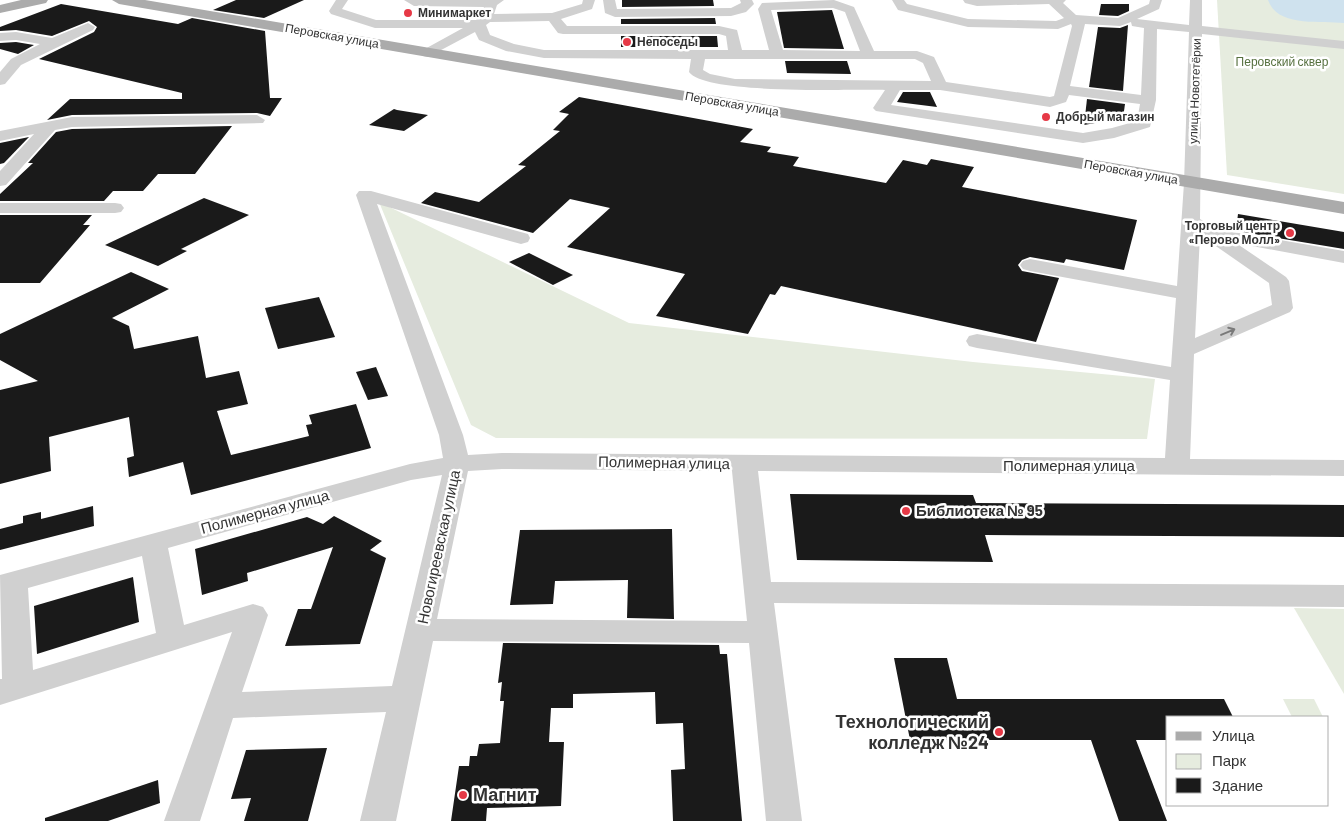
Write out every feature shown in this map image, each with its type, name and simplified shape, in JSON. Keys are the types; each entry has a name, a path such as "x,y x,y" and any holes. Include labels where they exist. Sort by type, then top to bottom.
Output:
{"main road":[{"name":"Перовская улица","path":"119,0 1344,208"},
{"path":"0,11 31,2"}],"street":[{"path":"342,0 335,11 375,24 553,17 588,3 608,3 609,10 615,13 731,12 742,9 748,4 746,0"},
{"path":"410,0 414,2 494,1 483,21 428,53"},
{"path":"898,0 902,7 968,23 1058,25 1072,19 1344,44"},
{"path":"699,54 696,72 706,78 735,83 940,86 1050,102 1060,99 1079,25 1057,1 969,0"},
{"path":"1120,22 1155,6 1156,0"},
{"name":"улица Новотетёрки","path":"1177,466 1193,183 1196,0"},
{"path":"776,52 764,9 766,6 834,4 850,10 868,52"},
{"path":"553,17 564,30 719,30 732,33 736,54"},
{"path":"483,21 484,37 511,48 544,54 868,52 917,55 929,60 940,86"},
{"path":"881,108 1083,138 1114,133 1144,124 1148,100 1151,25"},
{"path":"0,81 16,62 88,27"},
{"path":"0,37 16,36 54,42"},
{"path":"867,127 895,86"},
{"path":"1062,90 1148,100"},
{"path":"0,136 72,122 257,120"},
{"path":"0,180 6,168 50,126"},
{"name":"Новогиреевская улица","path":"378,821 457,464 451,435 366,195 521,238"},
{"path":"0,208 115,208"},
{"path":"1183,351 1283,308 1279,281 1190,220"},
{"path":"1208,232 1344,257"},
{"path":"1030,265 1186,294"},
{"path":"978,341 1182,375"},
{"name":"Полимерная улица","path":"6,583 410,472 457,464 502,461 1344,468"},
{"path":"744,463 784,821"},
{"path":"153,542 172,640"},
{"path":"6,583 9,690 253,615 182,821"},
{"path":"759,592 1344,596"},
{"path":"420,630 763,632"},
{"path":"222,706 405,698"}],"green space":[{"name":"Перовский сквер","path":"1217,0 1344,0 1344,194 1227,175"},
{"path":"379,202 629,323 973,362 1155,379 1147,439 496,438 471,425"},
{"path":"1294,608 1344,609 1344,694"},
{"path":"1283,699 1314,699 1322,716 1292,716"}],"water":[{"path":"1268,0 1344,0 1344,23 1290,19 1273,9"}],"building":[{"path":"236,0 304,0 264,18 213,10"},
{"path":"622,0 713,0 714,6 622,7"},
{"path":"61,4 178,24 192,18 265,31 270,98 282,98 270,116 257,113 72,115 47,120 70,99 182,99 182,93 39,59 94,32 97,27 89,21 52,36 16,30 0,31 0,27"},
{"path":"1101,4 1129,4 1129,11 1118,16 1099,15"},
{"path":"832,10 844,49 784,48 777,12"},
{"path":"715,18 716,24 621,24 621,19"},
{"path":"1128,25 1123,91 1089,87 1098,27 1120,28"},
{"path":"621,36 717,36 718,47 621,47"},
{"path":"16,42 34,45 18,54 0,49 0,43"},
{"path":"785,61 847,61 851,74 787,73"},
{"path":"903,92 930,92 937,107 897,102"},
{"path":"579,97 753,129 740,142 771,147 767,152 799,157 793,166 886,183 903,160 927,165 931,159 974,167 962,187 1137,220 1124,270 1066,259 1064,263 1030,257 1022,260 1018,265 1022,271 1059,278 1036,342 781,286 775,295 770,294 748,334 656,316 685,274 567,247 610,208 570,199 533,233 421,203 435,192 479,202 526,166 518,165 560,131 553,130 569,114 559,112"},
{"path":"1087,99 1125,104 1123,118 1084,125"},
{"path":"394,109 428,115 404,131 369,125"},
{"path":"232,126 195,174 158,174 143,191 113,191 104,201 0,201 0,194 33,163 28,163 56,132 72,129"},
{"path":"29,137 4,163 0,164 0,143"},
{"path":"204,198 249,215 181,249 187,251 158,266 105,245"},
{"name":"Торговый центр «Перово Молл»","path":"1238,214 1344,232 1344,249 1236,231"},
{"path":"0,215 92,215 83,225 90,225 40,283 0,283"},
{"path":"529,253 573,275 553,285 509,262"},
{"path":"131,272 169,289 112,318 129,326 134,349 198,336 206,378 239,371 248,404 217,411 231,455 309,436 306,425 312,424 309,415 356,404 371,448 191,495 183,462 129,477 127,458 134,456 129,417 49,437 51,471 0,484 0,390 38,381 0,360 0,334"},
{"path":"319,297 335,337 278,349 265,308"},
{"path":"376,367 388,396 368,400 356,372"},
{"path":"790,494 973,495 976,503 1344,505 1344,537 985,535 993,562 797,560"},
{"path":"93,506 94,526 0,550 0,529 23,523 23,516 41,512 41,519"},
{"path":"334,516 382,541 370,550 386,558 360,644 285,646 298,609 311,609 333,547 247,573 248,581 202,595 195,549 307,517 323,524"},
{"path":"672,529 674,619 627,618 628,580 555,581 553,604 510,605 520,530"},
{"path":"133,577 139,622 37,654 34,606"},
{"path":"503,643 719,645 720,654 727,654 742,821 673,821 671,770 685,769 683,723 656,724 655,692 573,694 573,708 551,708 549,742 564,742 561,806 487,808 486,821 451,821 459,766 469,766 470,756 477,756 479,744 500,743 504,701 500,701 502,682 498,683"},
{"path":"894,658 947,658 957,699 1224,699 1232,716 1166,716 1166,740 1136,740 1167,821 1119,821 1091,740 910,740"},
{"path":"327,748 308,821 244,821 251,798 231,799 246,750"},
{"path":"158,780 160,803 108,821 45,821 45,818"}],"place":[{"name":"Минимаркет","path":"408,13"},
{"name":"Непоседы","path":"627,42"},
{"name":"Добрый магазин","path":"1046,117"},
{"name":"Торговый центр «Перово Молл»","path":"1290,233"},
{"name":"Библиотека № 95","path":"906,511"},
{"name":"Технологический колледж №24","path":"999,732"},
{"name":"Магнит","path":"463,795"}]}
